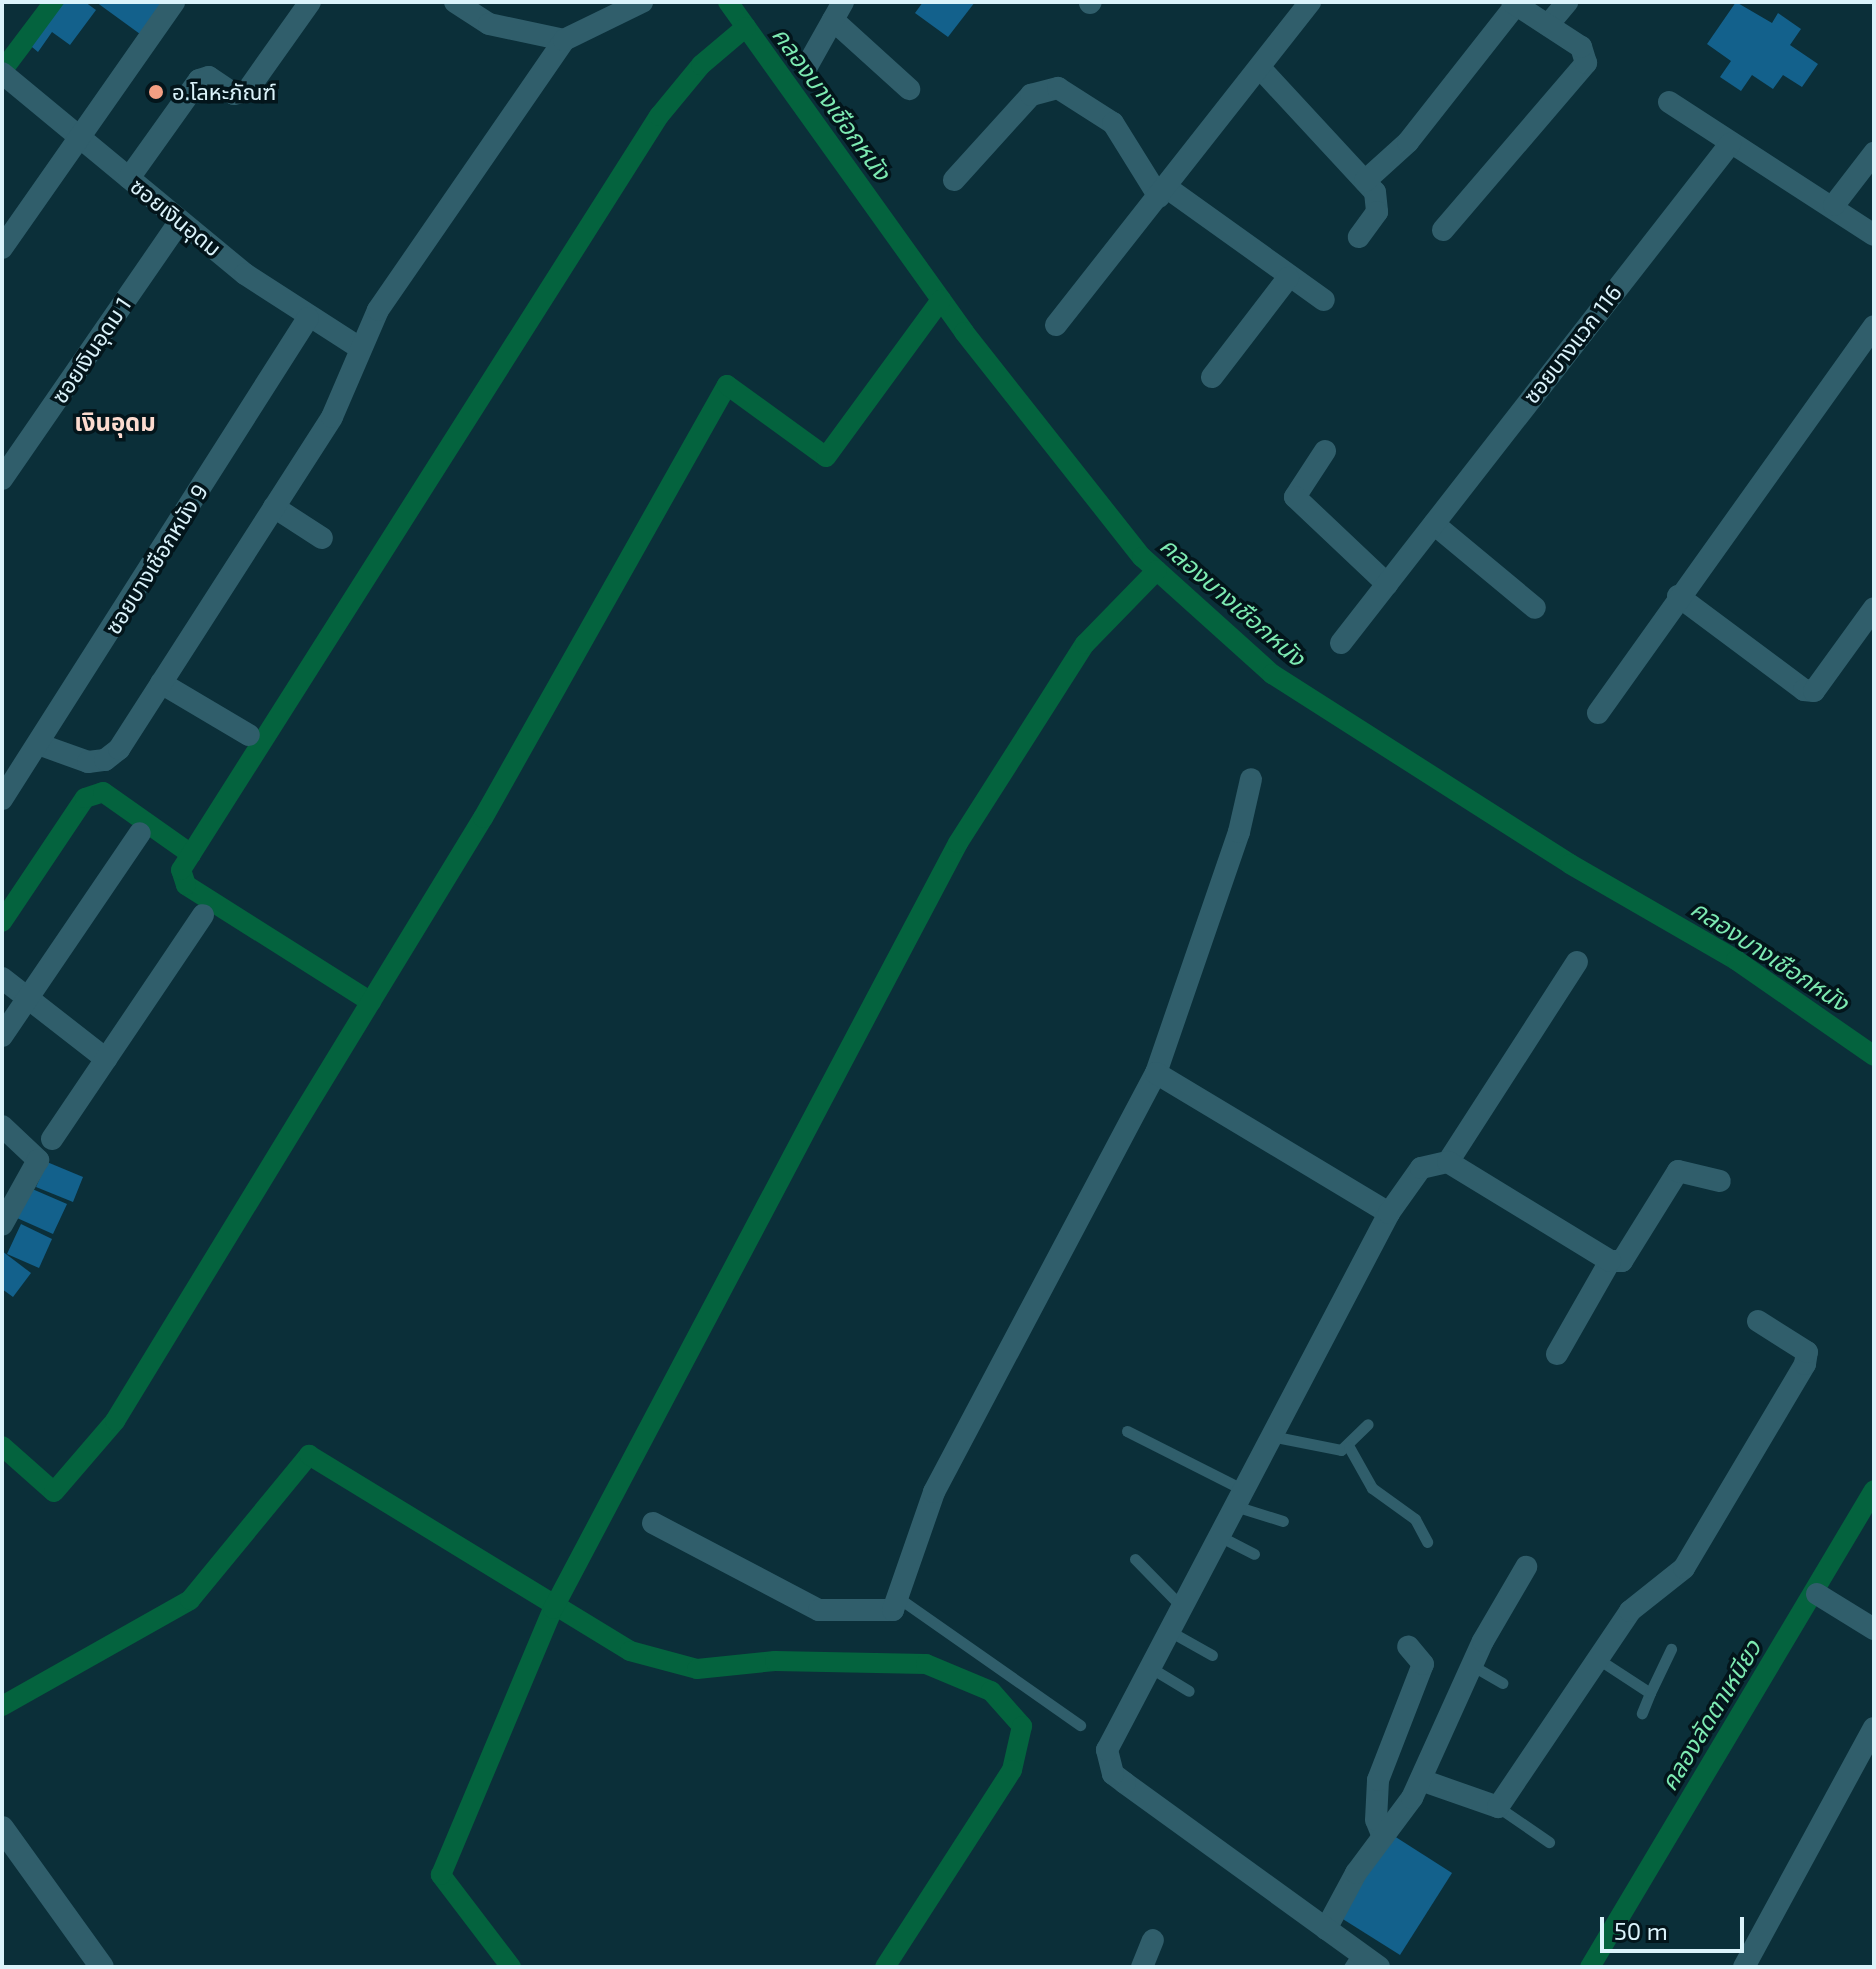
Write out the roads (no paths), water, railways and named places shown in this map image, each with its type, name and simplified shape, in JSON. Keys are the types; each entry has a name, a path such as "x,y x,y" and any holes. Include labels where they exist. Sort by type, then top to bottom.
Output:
{"street":[{"path":"2,248 76,137 174,2"},
{"path":"129,178 199,80 209,77 234,94 247,91 310,2"},
{"path":"455,2 489,24 564,40"},
{"path":"38,744 88,762 105,760 161,683 332,417 360,348 388,295 564,40 642,2"},
{"path":"1056,325 1310,2"},
{"path":"1548,25 1567,2"},
{"path":"1365,181 1408,142 1514,3 1581,47 1586,63 1443,230"},
{"path":"806,68 838,11 909,89"},
{"path":"1260,68 1375,192 1377,212 1359,237"},
{"name":"ซอยเงินอุดม","path":"2,73 180,221 308,318 360,348"},
{"path":"954,180 1031,95 1058,88 1113,123 1162,192 1324,300"},
{"path":"1669,102 1730,144 1834,205 1874,235"},
{"name":"ซอยบางแวก 116","path":"1341,643 1730,144"},
{"path":"1834,205 1874,153"},
{"name":"ซอยเงินอุดม 1","path":"2,479 180,221"},
{"path":"1212,377 1288,278"},
{"name":"ซอยบางเชือกหนัง 9","path":"2,799 308,318"},
{"path":"1598,713 1678,596 1874,326"},
{"path":"1325,451 1295,497 1387,584"},
{"path":"274,507 322,538"},
{"path":"1434,524 1535,608"},
{"path":"1678,596 1804,690 1814,691 1874,608"},
{"path":"161,683 249,735"},
{"path":"653,1523 819,1610 883,1614 900,1599 910,1550 934,1492 1156,1073 1239,832 1251,779"},
{"path":"2,1036 140,833"},
{"path":"52,1139 203,915"},
{"path":"1448,1162 1577,962"},
{"path":"2,978 106,1059"},
{"path":"1156,1073 1389,1213"},
{"path":"2,1126 38,1160 2,1225"},
{"path":"1379,1967 1353,1960 1326,1929 1113,1774 1107,1750 1276,1437 1389,1213 1421,1168 1448,1162 1610,1261 1622,1261 1678,1171 1720,1181"},
{"path":"1557,1354 1610,1261"},
{"path":"1421,1780 1498,1807 1630,1611 1684,1568 1805,1364 1807,1352 1758,1321"},
{"path":"1326,1929 1421,1780 1473,1666 1526,1567"},
{"path":"1817,1594 1874,1629"},
{"path":"1383,1837 1376,1820 1378,1780 1423,1664 1408,1646"},
{"path":"1744,1967 1874,1728"},
{"path":"2,1828 102,1967"},
{"path":"1142,1967 1153,1940"}],"lane":[{"path":"1276,1437 1324,1450 1349,1447 1368,1424"},
{"path":"1127,1431 1283,1521"},
{"path":"1349,1447 1372,1488 1415,1519 1427,1542"},
{"path":"1221,1537 1254,1554"},
{"path":"1135,1559 1184,1608"},
{"path":"900,1599 1080,1725"},
{"path":"1171,1632 1212,1655"},
{"path":"1642,1713 1671,1649"},
{"path":"1598,1659 1650,1693"},
{"path":"1473,1666 1503,1683"},
{"path":"1151,1668 1189,1691"},
{"path":"1498,1807 1549,1842"}],"waterway":[{"path":"2,71 54,2"},
{"name":"คลองบางเชือกหนัง","path":"728,2 964,332 1142,557 1272,674 1570,864 1736,960 1874,1056"},
{"path":"371,1002 186,885 181,870 659,116 701,65 746,27"},
{"path":"2,1446 54,1492 115,1421 483,818 727,385 826,457 941,300"},
{"path":"511,1967 441,1875 553,1609 958,843 1085,644 1157,570"},
{"path":"2,922 85,798 103,792 191,854"},
{"path":"2,1706 190,1600 309,1455 630,1651 697,1669 775,1661 926,1664 991,1691 1022,1726 1012,1770 885,1967"},
{"name":"คลองลัดตาเหนียว","path":"1590,1967 1874,1490"}],"place":[{"name":"อ.โลหะภัณฑ์","path":"156,92"}],"district":[{"name":"เงินอุดม","path":"115,422"}]}
